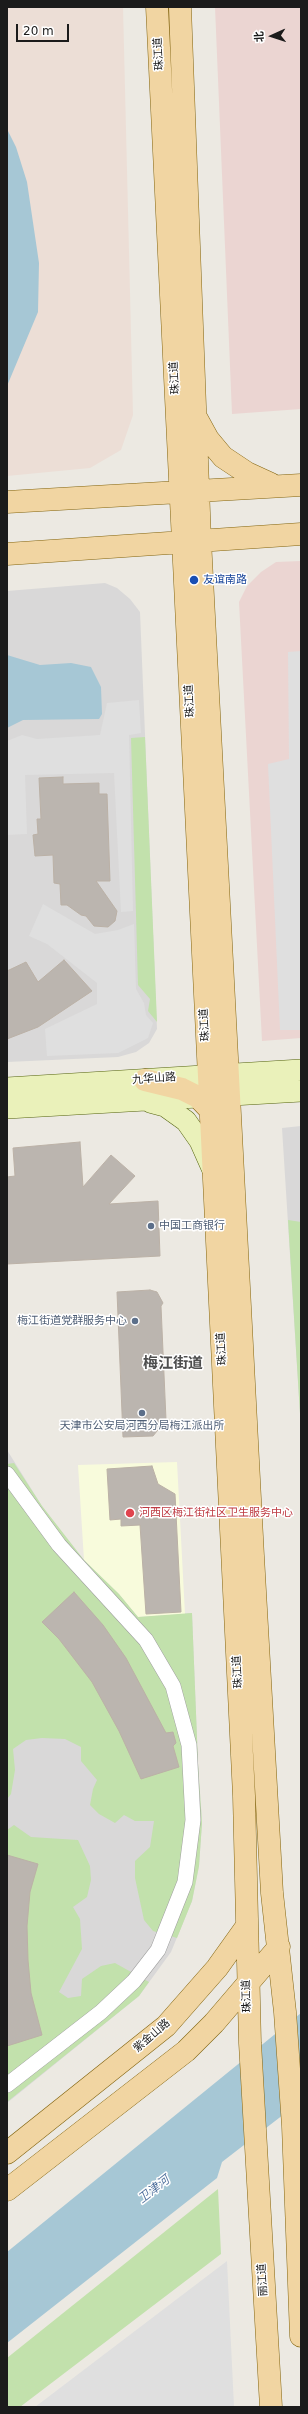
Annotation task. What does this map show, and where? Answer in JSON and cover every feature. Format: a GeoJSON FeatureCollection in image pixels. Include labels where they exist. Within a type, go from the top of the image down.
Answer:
{"type":"FeatureCollection","features":[{"type":"Feature","properties":{"kind":"main road","name":"珠江道"},"geometry":{"type":"LineString","coordinates":[[157,7],[192,540],[214,1091],[213,1173],[244,1796],[247,1984],[256,2153]]}},
{"type":"Feature","properties":{"kind":"main road","name":"珠江道"},"geometry":{"type":"LineString","coordinates":[[180,7],[196,416],[189,490]]}},
{"type":"Feature","properties":{"kind":"main road"},"geometry":{"type":"LineString","coordinates":[[196,416],[208,439],[223,457],[247,473],[276,486]]}},
{"type":"Feature","properties":{"kind":"main road"},"geometry":{"type":"LineString","coordinates":[[7,502],[189,490],[301,485]]}},
{"type":"Feature","properties":{"kind":"main road"},"geometry":{"type":"LineString","coordinates":[[7,554],[192,540],[301,534]]}},
{"type":"Feature","properties":{"kind":"main road"},"geometry":{"type":"LineString","coordinates":[[146,1090],[182,1089],[214,1091]]}},
{"type":"Feature","properties":{"kind":"main road","name":"珠江道"},"geometry":{"type":"LineString","coordinates":[[214,1091],[234,1167],[272,1893],[285,2012],[293,2126],[301,2336]]}},
{"type":"Feature","properties":{"kind":"main road","name":"紫金山路"},"geometry":{"type":"LineString","coordinates":[[7,2153],[166,2026],[217,1968],[272,1893]]}},
{"type":"Feature","properties":{"kind":"main road"},"geometry":{"type":"LineString","coordinates":[[7,2190],[186,2051],[214,2023],[279,1947]]}},
{"type":"Feature","properties":{"kind":"main road","name":"丽江道"},"geometry":{"type":"LineString","coordinates":[[256,2153],[272,2401]]}},
{"type":"Feature","properties":{"kind":"street"},"geometry":{"type":"LineString","coordinates":[[214,1091],[301,1070]]}},
{"type":"Feature","properties":{"kind":"street","name":"九华山路"},"geometry":{"type":"LineString","coordinates":[[7,1088],[146,1090]]}},
{"type":"Feature","properties":{"kind":"street"},"geometry":{"type":"LineString","coordinates":[[146,1090],[186,1121],[200,1141],[213,1173]]}},
{"type":"Feature","properties":{"kind":"street","name":"九华山路"},"geometry":{"type":"LineString","coordinates":[[7,1108],[146,1090]]}},
{"type":"Feature","properties":{"kind":"street"},"geometry":{"type":"LineString","coordinates":[[214,1091],[301,1091]]}},
{"type":"Feature","properties":{"kind":"street"},"geometry":{"type":"LineString","coordinates":[[8,2082],[101,2012],[134,1981],[158,1950],[185,1882],[193,1820],[189,1745],[173,1686],[146,1640],[59,1545],[9,1482]]}},
{"type":"Feature","properties":{"kind":"shaded area"},"geometry":{"type":"Polygon","coordinates":[[[7,7],[123,7],[133,415],[121,450],[90,468],[7,476],[7,7]]]}},
{"type":"Feature","properties":{"kind":"shaded area"},"geometry":{"type":"Polygon","coordinates":[[[215,7],[301,7],[301,409],[232,414],[215,7]]]}},
{"type":"Feature","properties":{"kind":"shaded area"},"geometry":{"type":"Polygon","coordinates":[[[301,561],[301,1038],[262,1041],[239,602],[247,586],[261,572],[276,562],[301,561]]]}},
{"type":"Feature","properties":{"kind":"shaded area"},"geometry":{"type":"Polygon","coordinates":[[[105,583],[117,588],[130,599],[140,612],[157,1029],[149,1043],[136,1052],[118,1057],[7,1062],[7,591],[105,583]]]}},
{"type":"Feature","properties":{"kind":"shaded area"},"geometry":{"type":"Polygon","coordinates":[[[301,651],[301,1030],[280,1030],[268,764],[289,759],[288,652],[301,651]]]}},
{"type":"Feature","properties":{"kind":"shaded area"},"geometry":{"type":"Polygon","coordinates":[[[139,700],[141,733],[129,735],[133,911],[121,912],[114,773],[25,775],[27,834],[7,835],[7,741],[22,735],[37,739],[100,735],[107,703],[139,700]]]}},
{"type":"Feature","properties":{"kind":"shaded area"},"geometry":{"type":"Polygon","coordinates":[[[43,904],[95,934],[118,930],[134,924],[136,989],[144,1003],[146,1015],[153,1023],[148,1038],[118,1053],[47,1056],[45,1029],[97,1004],[97,983],[47,944],[29,936],[43,904]]]}},
{"type":"Feature","properties":{"kind":"shaded area"},"geometry":{"type":"Polygon","coordinates":[[[301,1126],[301,1430],[282,1128],[301,1126]]]}},
{"type":"Feature","properties":{"kind":"shaded area"},"geometry":{"type":"Polygon","coordinates":[[[7,1450],[42,1506],[84,1560],[119,1594],[138,1617],[192,1613],[202,1823],[199,1866],[192,1901],[171,1952],[139,1996],[7,2103],[7,1450]]]}},
{"type":"Feature","properties":{"kind":"shaded area","name":"河西区梅江街社区卫生服务中心"},"geometry":{"type":"Polygon","coordinates":[[[177,1462],[185,1614],[138,1617],[119,1594],[84,1560],[78,1465],[177,1462]]]}},
{"type":"Feature","properties":{"kind":"shaded area"},"geometry":{"type":"Polygon","coordinates":[[[227,2261],[234,2407],[35,2407],[227,2261]]]}},
{"type":"Feature","properties":{"kind":"green space"},"geometry":{"type":"Polygon","coordinates":[[[145,737],[157,1022],[148,1011],[150,999],[138,985],[131,738],[145,737]]]}},
{"type":"Feature","properties":{"kind":"green space"},"geometry":{"type":"Polygon","coordinates":[[[288,1220],[301,1222],[301,1430],[288,1220]]]}},
{"type":"Feature","properties":{"kind":"green space"},"geometry":{"type":"Polygon","coordinates":[[[14,1463],[42,1506],[84,1560],[119,1594],[138,1617],[192,1613],[202,1823],[199,1866],[192,1901],[177,1938],[153,1931],[144,1920],[135,1878],[135,1861],[150,1847],[154,1821],[135,1821],[124,1815],[115,1823],[99,1814],[90,1805],[93,1789],[97,1780],[81,1761],[81,1747],[65,1739],[42,1738],[26,1740],[13,1749],[15,1770],[11,1794],[7,1799],[7,1464],[14,1463]]]}},
{"type":"Feature","properties":{"kind":"green space"},"geometry":{"type":"Polygon","coordinates":[[[14,1825],[31,1837],[78,1840],[90,1866],[91,1880],[87,1897],[73,1907],[80,1919],[82,1949],[59,1992],[68,1998],[81,1996],[82,1979],[101,1966],[115,1963],[149,1982],[139,1996],[7,2102],[7,1830],[14,1825]]]}},
{"type":"Feature","properties":{"kind":"green space"},"geometry":{"type":"Polygon","coordinates":[[[218,2189],[221,2254],[20,2407],[7,2407],[7,2358],[218,2189]]]}},
{"type":"Feature","properties":{"kind":"water"},"geometry":{"type":"Polygon","coordinates":[[[7,129],[16,147],[27,182],[39,263],[38,312],[7,386],[7,129]]]}},
{"type":"Feature","properties":{"kind":"water"},"geometry":{"type":"Polygon","coordinates":[[[7,655],[40,665],[71,663],[91,667],[101,687],[102,714],[99,719],[23,720],[7,728],[7,655]]]}},
{"type":"Feature","properties":{"kind":"water","name":"卫津河"},"geometry":{"type":"Polygon","coordinates":[[[301,2013],[301,2101],[222,2162],[217,2178],[7,2343],[7,2252],[301,2013]]]}},
{"type":"Feature","properties":{"kind":"building"},"geometry":{"type":"Polygon","coordinates":[[[63,777],[63,784],[99,783],[99,794],[107,794],[110,881],[96,881],[117,911],[115,921],[108,927],[94,926],[86,916],[81,915],[67,905],[61,905],[60,884],[54,883],[53,855],[35,856],[33,835],[38,834],[37,819],[41,819],[39,778],[63,777]]]}},
{"type":"Feature","properties":{"kind":"building"},"geometry":{"type":"Polygon","coordinates":[[[64,960],[92,991],[38,1027],[7,1039],[7,971],[26,962],[38,982],[64,960]]]}},
{"type":"Feature","properties":{"kind":"building"},"geometry":{"type":"Polygon","coordinates":[[[80,1142],[83,1187],[111,1155],[135,1176],[109,1204],[158,1201],[160,1256],[7,1264],[7,1177],[15,1176],[13,1148],[80,1142]]]}},
{"type":"Feature","properties":{"kind":"building"},"geometry":{"type":"Polygon","coordinates":[[[150,1290],[157,1292],[163,1303],[161,1306],[166,1420],[153,1436],[123,1437],[117,1292],[150,1290]]]}},
{"type":"Feature","properties":{"kind":"building"},"geometry":{"type":"Polygon","coordinates":[[[152,1466],[158,1484],[175,1494],[181,1612],[146,1614],[140,1525],[121,1526],[121,1519],[110,1520],[107,1469],[152,1466]]]}},
{"type":"Feature","properties":{"kind":"building"},"geometry":{"type":"Polygon","coordinates":[[[74,1592],[103,1625],[126,1658],[166,1733],[173,1732],[176,1743],[173,1746],[179,1767],[141,1779],[119,1731],[92,1682],[59,1639],[42,1622],[74,1592]]]}},
{"type":"Feature","properties":{"kind":"building"},"geometry":{"type":"Polygon","coordinates":[[[7,1855],[38,1864],[30,1892],[27,1926],[31,1993],[42,2035],[7,2046],[7,1855]]]}},
{"type":"Feature","properties":{"kind":"place","name":"友谊南路"},"geometry":{"type":"Point","coordinates":[194,580]}},
{"type":"Feature","properties":{"kind":"place","name":"中国工商银行"},"geometry":{"type":"Point","coordinates":[151,1226]}},
{"type":"Feature","properties":{"kind":"place","name":"梅江街道党群服务中心"},"geometry":{"type":"Point","coordinates":[135,1321]}},
{"type":"Feature","properties":{"kind":"place","name":"天津市公安局河西分局梅江派出所"},"geometry":{"type":"Point","coordinates":[142,1413]}},
{"type":"Feature","properties":{"kind":"place","name":"河西区梅江街社区卫生服务中心"},"geometry":{"type":"Point","coordinates":[130,1513]}},
{"type":"Feature","properties":{"kind":"district","name":"梅江街道"},"geometry":{"type":"Point","coordinates":[173,1364]}}]}
